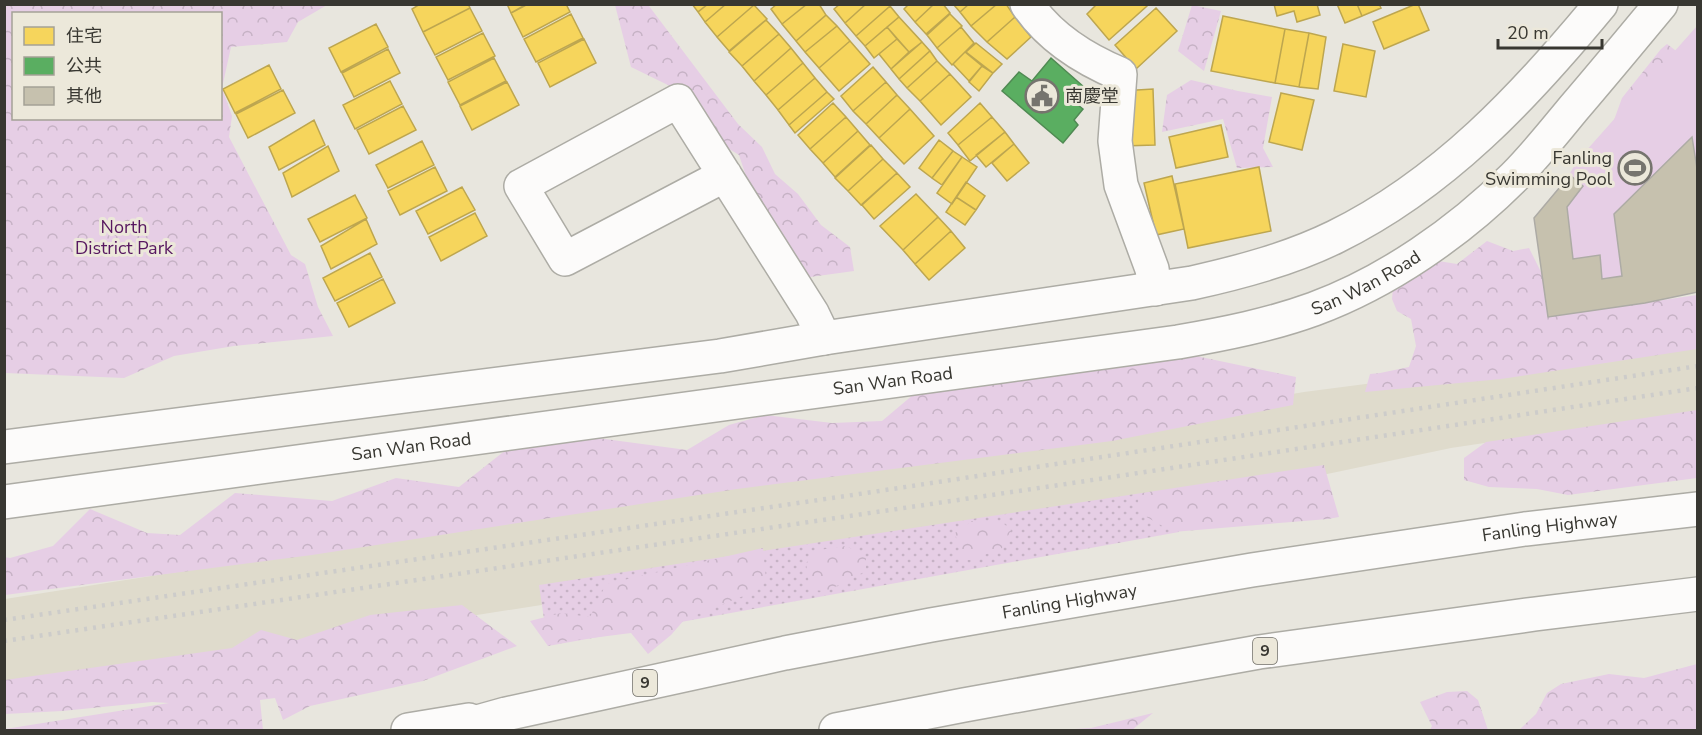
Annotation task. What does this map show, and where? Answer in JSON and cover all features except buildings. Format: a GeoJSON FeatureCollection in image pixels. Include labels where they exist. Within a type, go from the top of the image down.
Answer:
{"type":"FeatureCollection","features":[{"type":"Feature","properties":{"kind":"main road"},"geometry":{"type":"LineString","coordinates":[[1027,4],[1033,15],[1069,47],[1101,66],[1120,74],[1115,141],[1121,185],[1152,269],[1155,289]]}},
{"type":"Feature","properties":{"kind":"main road"},"geometry":{"type":"LineString","coordinates":[[4,447],[698,359],[1192,283],[1267,264],[1334,238],[1370,219],[1422,183],[1479,137],[1538,78],[1601,4]]}},
{"type":"Feature","properties":{"kind":"main road","name":"San Wan Road"},"geometry":{"type":"LineString","coordinates":[[4,502],[1178,342],[1272,322],[1315,309],[1369,283],[1410,260],[1460,225],[1508,183],[1533,157],[1661,4]]}},
{"type":"Feature","properties":{"kind":"main road"},"geometry":{"type":"LineString","coordinates":[[725,175],[565,259],[521,186],[678,101],[725,175],[812,313],[824,338]]}},
{"type":"Feature","properties":{"kind":"main road","name":"Fanling Highway"},"geometry":{"type":"LineString","coordinates":[[449,730],[506,714],[796,651],[942,623],[1217,575],[1525,529],[1698,509]]}},
{"type":"Feature","properties":{"kind":"main road","name":"9"},"geometry":{"type":"LineString","coordinates":[[836,730],[1259,652],[1698,594]]}},
{"type":"Feature","properties":{"kind":"main road"},"geometry":{"type":"LineString","coordinates":[[408,730],[506,714]]}},
{"type":"Feature","properties":{"kind":"shaded area"},"geometry":{"type":"Polygon","coordinates":[[[1697,333],[1697,411],[1451,448],[1084,525],[789,566],[458,618],[5,683],[5,599],[1005,442],[1304,392],[1427,376],[1697,333]]]}},
{"type":"Feature","properties":{"kind":"green space","name":"North District Park"},"geometry":{"type":"Polygon","coordinates":[[[4,5],[327,5],[298,22],[287,42],[231,47],[222,88],[232,116],[229,137],[291,255],[305,264],[318,307],[333,336],[234,346],[174,356],[124,378],[5,373],[4,5]]]}},
{"type":"Feature","properties":{"kind":"green space"},"geometry":{"type":"Polygon","coordinates":[[[615,5],[649,6],[738,124],[762,147],[775,174],[798,194],[821,225],[850,247],[854,271],[803,278],[752,194],[739,155],[712,138],[672,87],[631,67],[615,5]]]}},
{"type":"Feature","properties":{"kind":"green space"},"geometry":{"type":"Polygon","coordinates":[[[1192,5],[1221,11],[1204,71],[1178,51],[1192,5]]]}},
{"type":"Feature","properties":{"kind":"green space","name":"Fanling Swimming Pool"},"geometry":{"type":"Polygon","coordinates":[[[1697,26],[1697,292],[1645,303],[1548,317],[1534,218],[1569,175],[1577,161],[1697,26]]]}},
{"type":"Feature","properties":{"kind":"green space"},"geometry":{"type":"Polygon","coordinates":[[[1667,44],[1683,56],[1614,120],[1622,98],[1667,44]]]}},
{"type":"Feature","properties":{"kind":"green space"},"geometry":{"type":"Polygon","coordinates":[[[1191,80],[1272,97],[1263,148],[1273,167],[1237,168],[1223,119],[1162,132],[1167,95],[1191,80]]]}},
{"type":"Feature","properties":{"kind":"green space"},"geometry":{"type":"Polygon","coordinates":[[[1487,241],[1513,251],[1529,248],[1542,274],[1548,317],[1697,295],[1697,349],[1501,379],[1365,392],[1370,374],[1409,367],[1416,346],[1411,319],[1397,311],[1392,299],[1393,287],[1432,260],[1457,264],[1487,241]]]}},
{"type":"Feature","properties":{"kind":"green space"},"geometry":{"type":"Polygon","coordinates":[[[1158,348],[1296,377],[1293,405],[1112,441],[737,489],[312,555],[5,595],[4,557],[10,558],[53,546],[90,509],[147,533],[180,535],[235,493],[332,501],[396,478],[459,487],[502,453],[535,435],[590,437],[687,450],[729,425],[765,415],[832,423],[882,421],[920,389],[1158,348]]]}},
{"type":"Feature","properties":{"kind":"green space"},"geometry":{"type":"Polygon","coordinates":[[[1697,410],[1697,478],[1568,495],[1537,489],[1489,487],[1464,480],[1464,458],[1486,442],[1697,410]]]}},
{"type":"Feature","properties":{"kind":"green space"},"geometry":{"type":"Polygon","coordinates":[[[1324,465],[1339,517],[1173,532],[1143,515],[1138,501],[1142,493],[1324,465]]]}},
{"type":"Feature","properties":{"kind":"green space"},"geometry":{"type":"Polygon","coordinates":[[[1142,493],[1179,532],[548,646],[539,585],[1142,493]]]}},
{"type":"Feature","properties":{"kind":"green space"},"geometry":{"type":"Polygon","coordinates":[[[972,521],[1003,523],[1011,530],[1002,548],[971,560],[962,560],[955,533],[972,521]]]}},
{"type":"Feature","properties":{"kind":"green space"},"geometry":{"type":"Polygon","coordinates":[[[846,546],[866,557],[866,571],[827,591],[810,590],[806,563],[819,550],[846,546]]]}},
{"type":"Feature","properties":{"kind":"green space"},"geometry":{"type":"Polygon","coordinates":[[[763,548],[766,580],[746,595],[685,619],[671,635],[648,654],[631,633],[553,643],[548,646],[530,621],[561,613],[590,617],[606,584],[763,548]]]}},
{"type":"Feature","properties":{"kind":"green space"},"geometry":{"type":"Polygon","coordinates":[[[462,605],[517,646],[423,681],[310,706],[283,720],[275,698],[260,700],[263,730],[5,730],[169,703],[152,702],[5,714],[5,680],[232,648],[261,630],[297,640],[370,615],[462,605]]]}},
{"type":"Feature","properties":{"kind":"green space"},"geometry":{"type":"Polygon","coordinates":[[[1697,664],[1697,730],[1519,730],[1536,714],[1547,693],[1561,684],[1609,674],[1644,678],[1697,664]]]}},
{"type":"Feature","properties":{"kind":"green space"},"geometry":{"type":"Polygon","coordinates":[[[1467,691],[1478,700],[1488,730],[1430,730],[1432,726],[1420,702],[1447,692],[1467,691]]]}},
{"type":"Feature","properties":{"kind":"green space"},"geometry":{"type":"Polygon","coordinates":[[[1153,713],[1132,730],[1058,730],[1091,728],[1153,713]]]}},
{"type":"Feature","properties":{"kind":"railway"},"geometry":{"type":"LineString","coordinates":[[4,620],[866,493],[1698,366]]}},
{"type":"Feature","properties":{"kind":"railway"},"geometry":{"type":"LineString","coordinates":[[4,641],[1698,388]]}},
{"type":"Feature","properties":{"kind":"place","name":"南慶堂"},"geometry":{"type":"Point","coordinates":[1042,96]}},
{"type":"Feature","properties":{"kind":"place","name":"Fanling Swimming Pool"},"geometry":{"type":"Point","coordinates":[1635,168]}}]}
